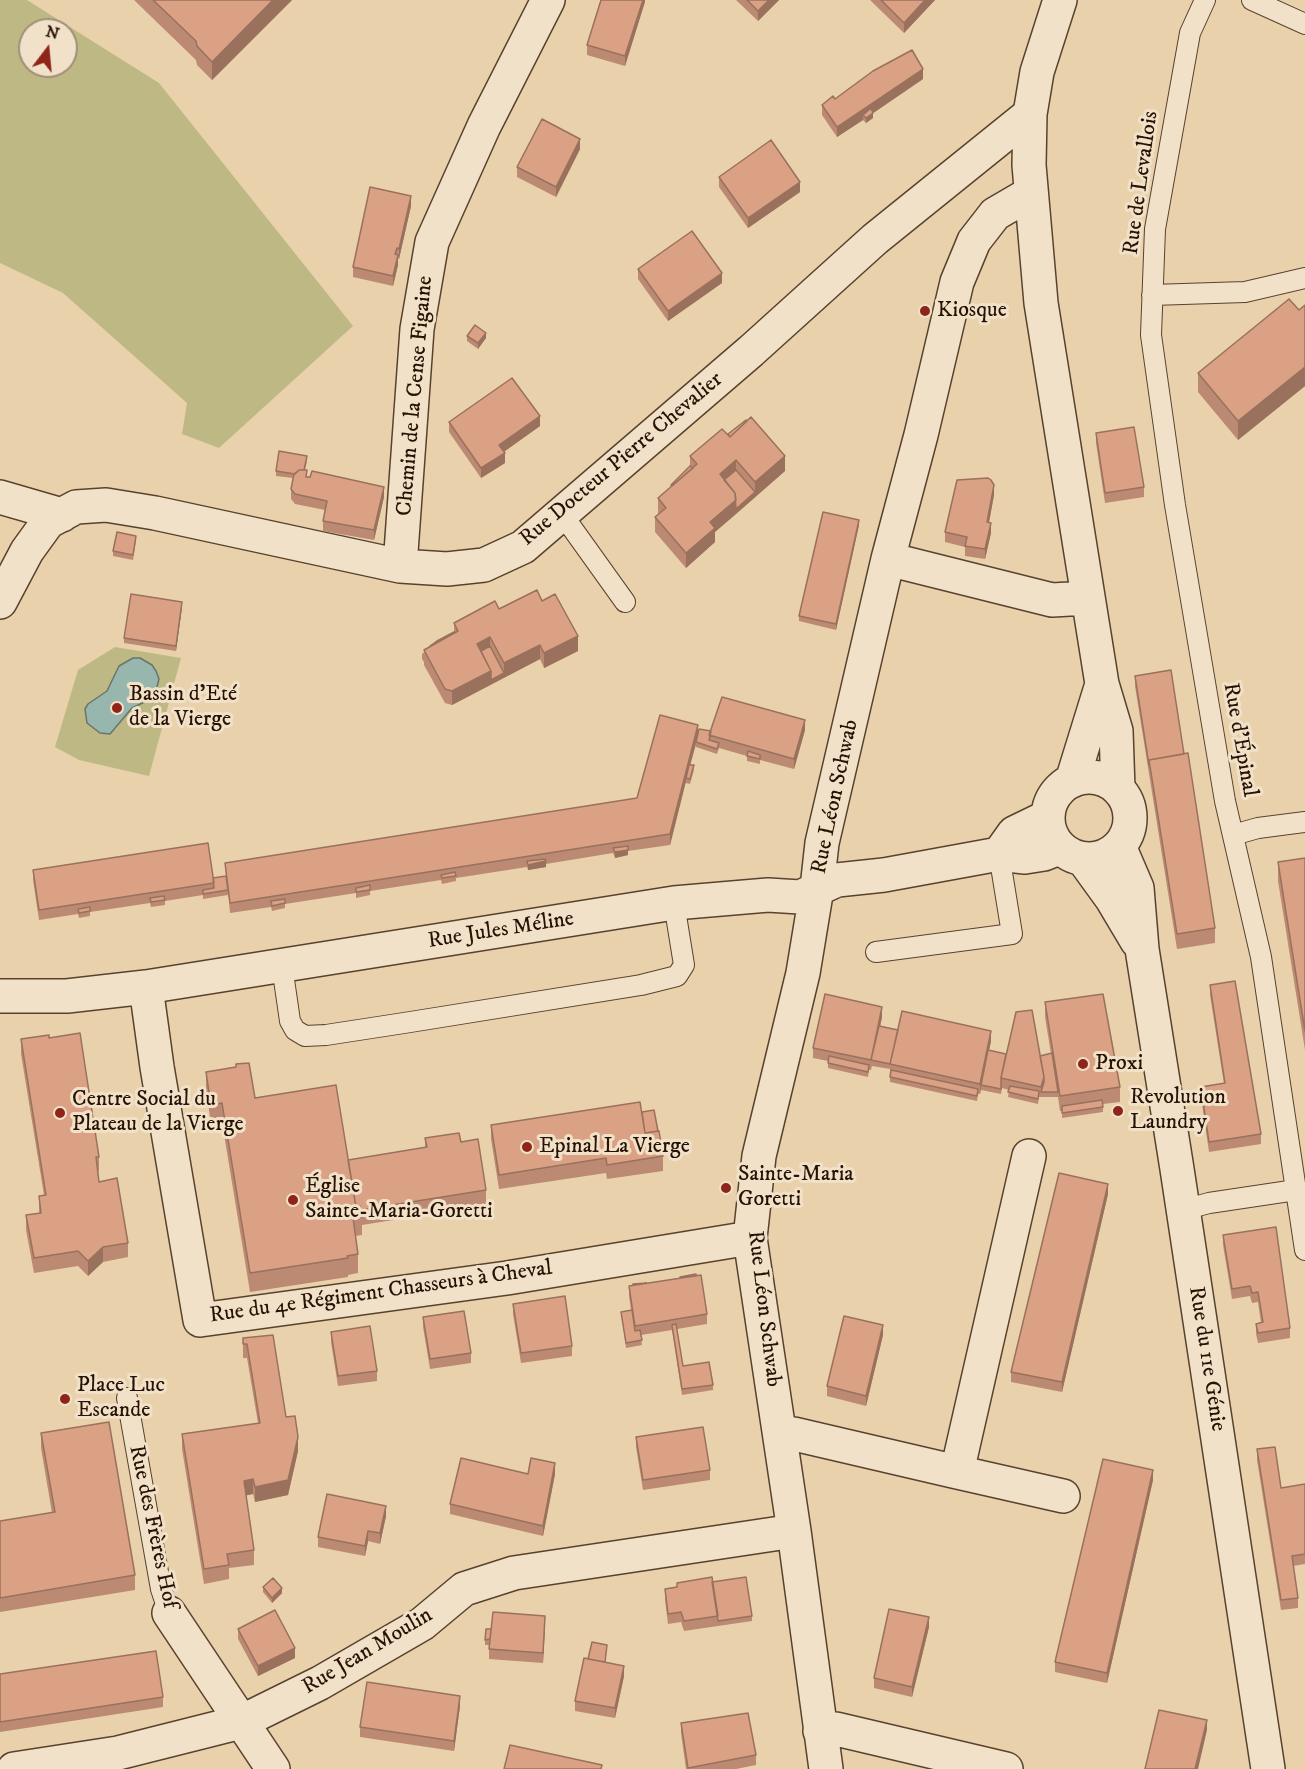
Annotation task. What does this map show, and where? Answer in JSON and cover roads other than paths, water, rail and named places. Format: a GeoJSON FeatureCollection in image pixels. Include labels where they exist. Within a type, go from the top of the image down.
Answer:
{"type":"FeatureCollection","features":[{"type":"Feature","properties":{"kind":"street","name":"Chemin de la Cense Figaine"},"geometry":{"type":"LineString","coordinates":[[400,566],[417,329],[432,242],[484,126],[548,0]]}},
{"type":"Feature","properties":{"kind":"street"},"geometry":{"type":"LineString","coordinates":[[1060,0],[1037,72],[1030,114],[1031,193],[1041,303],[1102,684],[1116,731],[1118,789]]}},
{"type":"Feature","properties":{"kind":"street","name":"Rue Docteur Pierre Chevalier"},"geometry":{"type":"LineString","coordinates":[[0,602],[27,551],[48,522],[76,507],[106,505],[155,513],[400,566],[447,569],[484,566],[523,547],[751,351],[874,239],[1030,114]]}},
{"type":"Feature","properties":{"kind":"street","name":"Rue Léon Schwab"},"geometry":{"type":"LineString","coordinates":[[826,1769],[794,1531],[750,1238],[759,1156],[803,973],[822,843],[888,559],[921,435],[957,282],[974,241],[995,214],[1031,193]]}},
{"type":"Feature","properties":{"kind":"street"},"geometry":{"type":"LineString","coordinates":[[0,497],[62,515]]}},
{"type":"Feature","properties":{"kind":"street"},"geometry":{"type":"LineString","coordinates":[[888,559],[1052,600],[1088,598]]}},
{"type":"Feature","properties":{"kind":"street"},"geometry":{"type":"LineString","coordinates":[[1072,781],[1102,684]]}},
{"type":"Feature","properties":{"kind":"street"},"geometry":{"type":"LineString","coordinates":[[1088,777],[1104,780],[1118,789],[1126,802],[1130,817],[1127,833],[1119,846],[1109,854],[1096,859],[1071,854],[1050,833],[1047,817],[1051,802],[1060,789],[1072,781],[1088,777]]}},
{"type":"Feature","properties":{"kind":"street"},"geometry":{"type":"LineString","coordinates":[[999,854],[1014,833],[1047,817]]}},
{"type":"Feature","properties":{"kind":"street","name":"Rue du 11e Génie"},"geometry":{"type":"LineString","coordinates":[[1119,846],[1137,888],[1142,949],[1268,1769]]}},
{"type":"Feature","properties":{"kind":"street","name":"Rue Jules Méline"},"geometry":{"type":"LineString","coordinates":[[0,996],[67,996],[146,987],[674,903],[768,895],[800,897],[837,880],[884,875],[999,854],[1025,857],[1071,854]]}},
{"type":"Feature","properties":{"kind":"street","name":"Rue du 11e Génie"},"geometry":{"type":"LineString","coordinates":[[1071,854],[1112,899],[1142,949]]}},
{"type":"Feature","properties":{"kind":"street","name":"Rue du 4e Régiment Chasseurs à Cheval"},"geometry":{"type":"LineString","coordinates":[[146,987],[158,1078],[200,1320],[507,1278],[750,1238]]}},
{"type":"Feature","properties":{"kind":"street"},"geometry":{"type":"LineString","coordinates":[[957,1472],[1029,1156]]}},
{"type":"Feature","properties":{"kind":"street"},"geometry":{"type":"LineString","coordinates":[[780,1436],[794,1434],[1063,1496]]}},
{"type":"Feature","properties":{"kind":"street","name":"Rue Jean Moulin"},"geometry":{"type":"LineString","coordinates":[[14,1769],[119,1761],[241,1722],[320,1683],[422,1624],[464,1589],[514,1573],[794,1531]]}},
{"type":"Feature","properties":{"kind":"street","name":"Rue des Frères Hof"},"geometry":{"type":"LineString","coordinates":[[169,1613],[273,1769]]}},
{"type":"Feature","properties":{"kind":"street"},"geometry":{"type":"LineString","coordinates":[[820,1731],[836,1729],[1006,1769]]}},
{"type":"Feature","properties":{"kind":"lane","name":"Rue de Levallois"},"geometry":{"type":"LineString","coordinates":[[1152,295],[1157,218],[1190,33],[1205,0]]}},
{"type":"Feature","properties":{"kind":"lane"},"geometry":{"type":"LineString","coordinates":[[1252,0],[1305,24]]}},
{"type":"Feature","properties":{"kind":"lane"},"geometry":{"type":"LineString","coordinates":[[1152,295],[1245,292],[1305,278]]}},
{"type":"Feature","properties":{"kind":"lane","name":"Rue d'Épinal"},"geometry":{"type":"LineString","coordinates":[[1152,295],[1151,335],[1175,505],[1225,801],[1261,957],[1305,1250]]}},
{"type":"Feature","properties":{"kind":"lane"},"geometry":{"type":"LineString","coordinates":[[562,514],[625,602]]}},
{"type":"Feature","properties":{"kind":"lane"},"geometry":{"type":"LineString","coordinates":[[1233,835],[1258,828],[1305,822]]}},
{"type":"Feature","properties":{"kind":"lane"},"geometry":{"type":"LineString","coordinates":[[876,952],[1012,934],[999,854]]}},
{"type":"Feature","properties":{"kind":"lane"},"geometry":{"type":"LineString","coordinates":[[282,966],[290,1021],[295,1030],[305,1036],[425,1020],[641,985],[677,976],[684,965],[674,903]]}},
{"type":"Feature","properties":{"kind":"lane"},"geometry":{"type":"LineString","coordinates":[[1183,1210],[1209,1203],[1296,1190]]}},
{"type":"Feature","properties":{"kind":"lane","name":"Rue des Frères Hof"},"geometry":{"type":"LineString","coordinates":[[127,1398],[161,1589],[169,1613]]}},
{"type":"Feature","properties":{"kind":"water"},"geometry":{"type":"Polygon","coordinates":[[[133,658],[140,658],[152,665],[156,671],[159,679],[155,695],[132,708],[110,734],[100,733],[87,723],[85,709],[88,704],[107,691],[119,666],[133,658]]]}},
{"type":"Feature","properties":{"kind":"place","name":"Kiosque"},"geometry":{"type":"Point","coordinates":[925,311]}},
{"type":"Feature","properties":{"kind":"place","name":"Bassin d'Eté de la Vierge"},"geometry":{"type":"Point","coordinates":[117,708]}},
{"type":"Feature","properties":{"kind":"place","name":"Proxi"},"geometry":{"type":"Point","coordinates":[1083,1064]}},
{"type":"Feature","properties":{"kind":"place","name":"Revolution Laundry"},"geometry":{"type":"Point","coordinates":[1118,1111]}},
{"type":"Feature","properties":{"kind":"place","name":"Centre Social du Plateau de la Vierge"},"geometry":{"type":"Point","coordinates":[60,1113]}},
{"type":"Feature","properties":{"kind":"place","name":"Epinal La Vierge"},"geometry":{"type":"Point","coordinates":[527,1147]}},
{"type":"Feature","properties":{"kind":"place","name":"Sainte-Maria Goretti"},"geometry":{"type":"Point","coordinates":[726,1188]}},
{"type":"Feature","properties":{"kind":"place","name":"Église Sainte-Maria-Goretti"},"geometry":{"type":"Point","coordinates":[293,1200]}},
{"type":"Feature","properties":{"kind":"place","name":"Place Luc Escande"},"geometry":{"type":"Point","coordinates":[65,1399]}}]}
